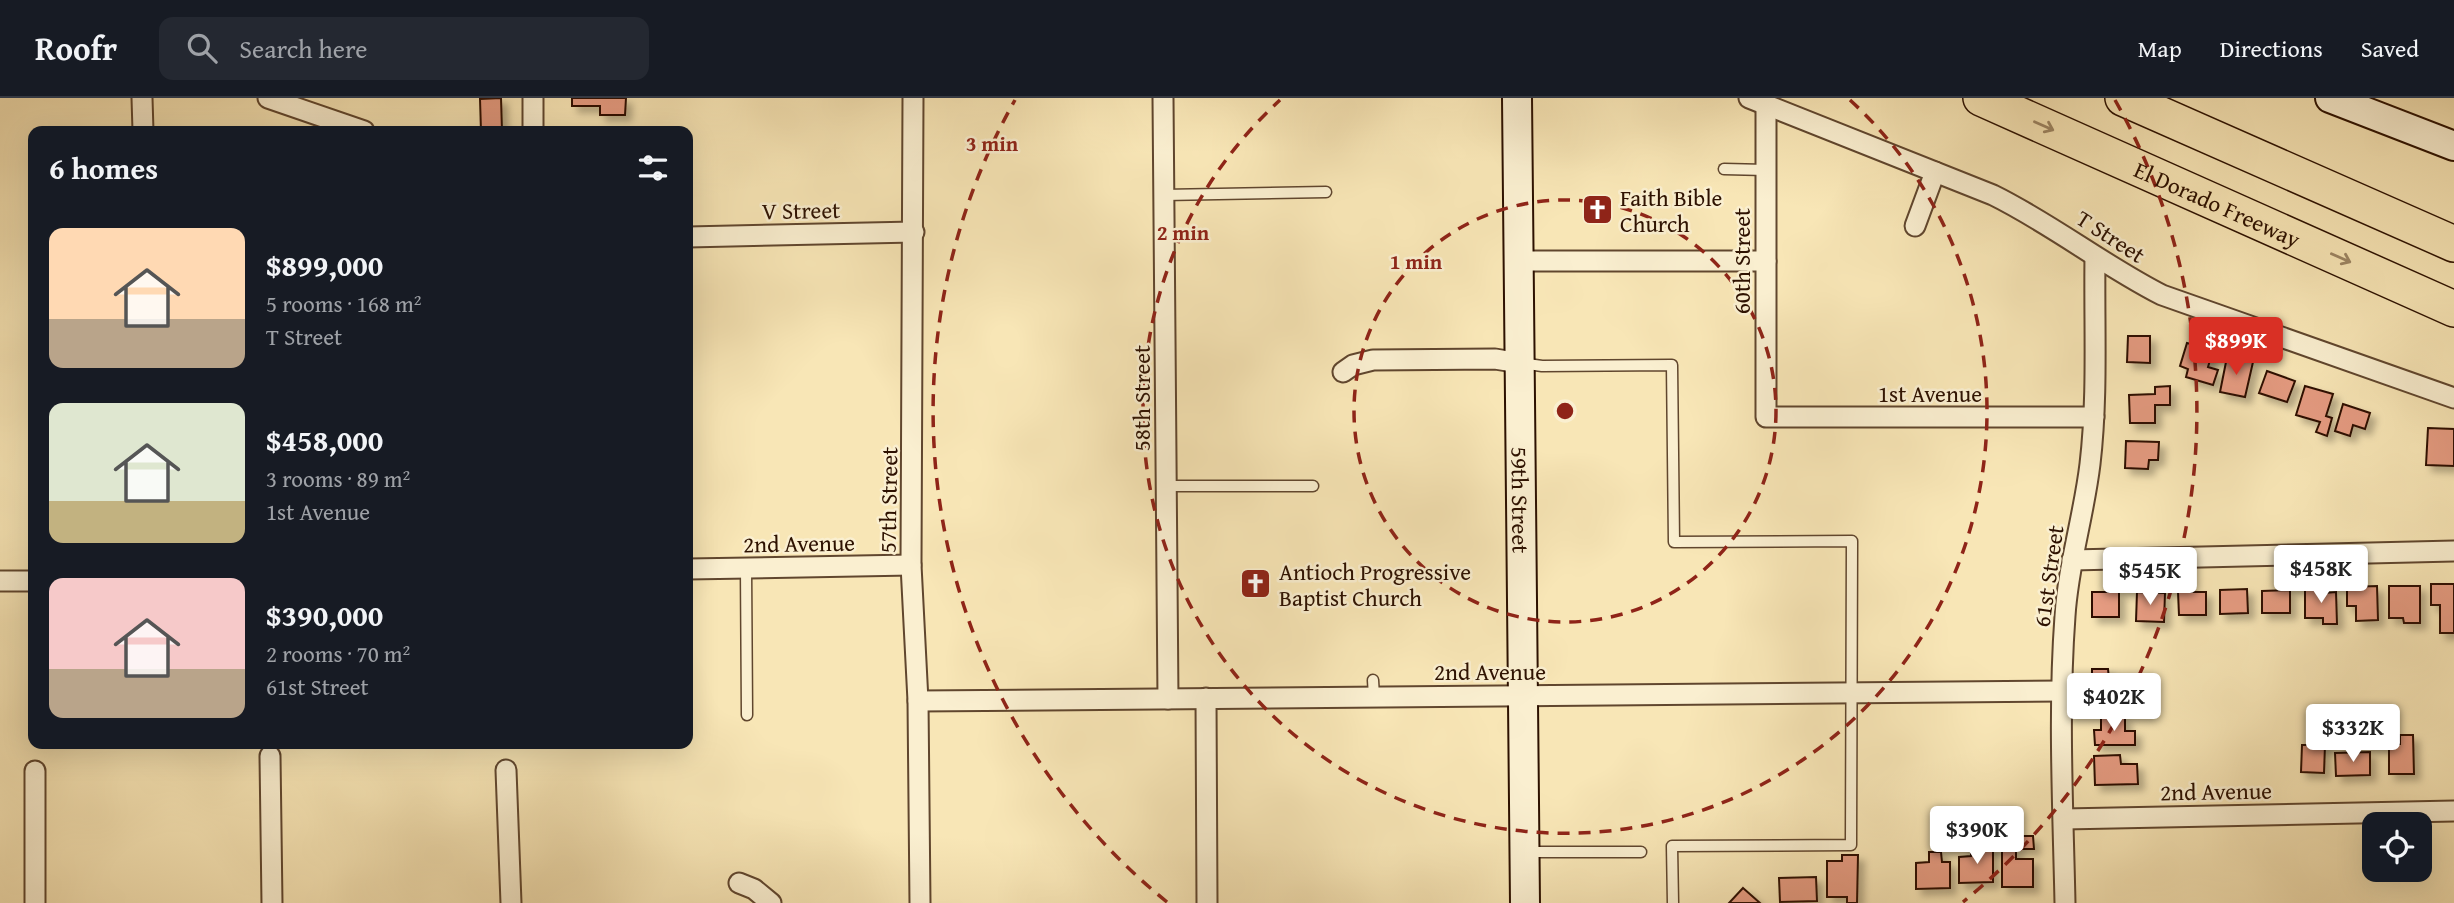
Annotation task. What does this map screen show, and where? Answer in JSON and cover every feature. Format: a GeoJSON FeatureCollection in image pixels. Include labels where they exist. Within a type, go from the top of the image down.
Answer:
{"type":"FeatureCollection","features":[{"type":"Feature","properties":{"kind":"highway","name":"El Dorado Freeway"},"geometry":{"type":"LineString","coordinates":[[1981,98],[2448,308]]}},
{"type":"Feature","properties":{"kind":"highway"},"geometry":{"type":"LineString","coordinates":[[2123,98],[2454,244]]}},
{"type":"Feature","properties":{"kind":"highway"},"geometry":{"type":"LineString","coordinates":[[2154,112],[2454,218]]}},
{"type":"Feature","properties":{"kind":"street"},"geometry":{"type":"LineString","coordinates":[[142,98],[143,126]]}},
{"type":"Feature","properties":{"kind":"street"},"geometry":{"type":"LineString","coordinates":[[268,98],[349,126]]}},
{"type":"Feature","properties":{"kind":"street"},"geometry":{"type":"LineString","coordinates":[[533,98],[533,126]]}},
{"type":"Feature","properties":{"kind":"street","name":"57th Street"},"geometry":{"type":"LineString","coordinates":[[913,98],[911,565],[918,701],[920,903]]}},
{"type":"Feature","properties":{"kind":"street","name":"58th Street"},"geometry":{"type":"LineString","coordinates":[[1163,98],[1166,486],[1173,555],[1168,699]]}},
{"type":"Feature","properties":{"kind":"street","name":"59th Street"},"geometry":{"type":"LineString","coordinates":[[1517,98],[1525,903]]}},
{"type":"Feature","properties":{"kind":"street"},"geometry":{"type":"LineString","coordinates":[[2329,98],[2454,146]]}},
{"type":"Feature","properties":{"kind":"street","name":"60th Street"},"geometry":{"type":"LineString","coordinates":[[1757,101],[1766,170],[1766,417]]}},
{"type":"Feature","properties":{"kind":"street","name":"T Street"},"geometry":{"type":"LineString","coordinates":[[1757,101],[1993,195],[2027,212],[2124,276],[2170,298],[2454,398]]}},
{"type":"Feature","properties":{"kind":"street"},"geometry":{"type":"LineString","coordinates":[[1915,226],[1935,172]]}},
{"type":"Feature","properties":{"kind":"street","name":"V Street"},"geometry":{"type":"LineString","coordinates":[[693,237],[914,232]]}},
{"type":"Feature","properties":{"kind":"street","name":"61st Street"},"geometry":{"type":"LineString","coordinates":[[2065,903],[2062,691],[2065,612],[2090,466],[2094,417],[2095,257]]}},
{"type":"Feature","properties":{"kind":"street"},"geometry":{"type":"LineString","coordinates":[[1518,261],[1766,261]]}},
{"type":"Feature","properties":{"kind":"street"},"geometry":{"type":"LineString","coordinates":[[1343,372],[1353,365],[1373,360],[1494,359],[1520,363]]}},
{"type":"Feature","properties":{"kind":"street","name":"1st Avenue"},"geometry":{"type":"LineString","coordinates":[[1766,417],[2094,417]]}},
{"type":"Feature","properties":{"kind":"street"},"geometry":{"type":"LineString","coordinates":[[2072,560],[2454,551]]}},
{"type":"Feature","properties":{"kind":"street","name":"2nd Avenue"},"geometry":{"type":"LineString","coordinates":[[693,569],[911,565]]}},
{"type":"Feature","properties":{"kind":"street"},"geometry":{"type":"LineString","coordinates":[[0,582],[28,581]]}},
{"type":"Feature","properties":{"kind":"street","name":"2nd Avenue"},"geometry":{"type":"LineString","coordinates":[[918,701],[1206,698],[1374,688],[1523,696],[2062,691]]}},
{"type":"Feature","properties":{"kind":"street"},"geometry":{"type":"LineString","coordinates":[[1206,698],[1207,903]]}},
{"type":"Feature","properties":{"kind":"street"},"geometry":{"type":"LineString","coordinates":[[270,756],[272,903]]}},
{"type":"Feature","properties":{"kind":"street"},"geometry":{"type":"LineString","coordinates":[[506,770],[510,903]]}},
{"type":"Feature","properties":{"kind":"street"},"geometry":{"type":"LineString","coordinates":[[35,771],[35,903]]}},
{"type":"Feature","properties":{"kind":"street","name":"2nd Avenue"},"geometry":{"type":"LineString","coordinates":[[2064,819],[2454,811]]}},
{"type":"Feature","properties":{"kind":"street"},"geometry":{"type":"LineString","coordinates":[[739,883],[754,889],[771,903]]}},
{"type":"Feature","properties":{"kind":"lane"},"geometry":{"type":"LineString","coordinates":[[1724,169],[1766,170]]}},
{"type":"Feature","properties":{"kind":"lane"},"geometry":{"type":"LineString","coordinates":[[1164,195],[1326,192]]}},
{"type":"Feature","properties":{"kind":"lane"},"geometry":{"type":"LineString","coordinates":[[1520,363],[1542,366],[1672,365],[1674,542],[1852,541],[1851,845],[1672,846],[1673,903]]}},
{"type":"Feature","properties":{"kind":"lane"},"geometry":{"type":"LineString","coordinates":[[1166,486],[1312,486]]}},
{"type":"Feature","properties":{"kind":"lane"},"geometry":{"type":"LineString","coordinates":[[746,568],[747,715]]}},
{"type":"Feature","properties":{"kind":"lane"},"geometry":{"type":"LineString","coordinates":[[1525,852],[1641,852]]}},
{"type":"Feature","properties":{"kind":"building"},"geometry":{"type":"Polygon","coordinates":[[[501,98],[502,126],[481,126],[480,99],[501,98]]]}},
{"type":"Feature","properties":{"kind":"building"},"geometry":{"type":"Polygon","coordinates":[[[572,98],[626,98],[625,115],[600,115],[600,106],[572,106],[572,98]]]}},
{"type":"Feature","properties":{"kind":"building"},"geometry":{"type":"Polygon","coordinates":[[[2128,336],[2150,336],[2150,363],[2127,362],[2128,336]]]}},
{"type":"Feature","properties":{"kind":"building"},"geometry":{"type":"Polygon","coordinates":[[[2187,343],[2213,350],[2208,367],[2218,370],[2213,385],[2186,377],[2188,369],[2180,366],[2187,343]]]}},
{"type":"Feature","properties":{"kind":"building"},"geometry":{"type":"Polygon","coordinates":[[[2227,357],[2253,362],[2245,397],[2220,392],[2227,357]]]}},
{"type":"Feature","properties":{"kind":"building"},"geometry":{"type":"Polygon","coordinates":[[[2267,371],[2295,381],[2287,402],[2259,393],[2267,371]]]}},
{"type":"Feature","properties":{"kind":"building"},"geometry":{"type":"Polygon","coordinates":[[[2170,386],[2170,405],[2155,405],[2155,423],[2130,423],[2129,395],[2155,394],[2155,387],[2170,386]]]}},
{"type":"Feature","properties":{"kind":"building"},"geometry":{"type":"Polygon","coordinates":[[[2305,386],[2333,394],[2326,416],[2332,418],[2327,436],[2316,432],[2320,422],[2296,415],[2305,386]]]}},
{"type":"Feature","properties":{"kind":"building"},"geometry":{"type":"Polygon","coordinates":[[[2343,404],[2370,413],[2365,429],[2353,425],[2350,436],[2335,431],[2343,404]]]}},
{"type":"Feature","properties":{"kind":"building"},"geometry":{"type":"Polygon","coordinates":[[[2428,428],[2454,429],[2454,466],[2426,465],[2428,428]]]}},
{"type":"Feature","properties":{"kind":"building"},"geometry":{"type":"Polygon","coordinates":[[[2126,441],[2159,442],[2158,460],[2149,460],[2148,469],[2125,468],[2126,441]]]}},
{"type":"Feature","properties":{"kind":"building"},"geometry":{"type":"Polygon","coordinates":[[[2431,584],[2454,584],[2454,633],[2440,633],[2440,605],[2431,605],[2431,584]]]}},
{"type":"Feature","properties":{"kind":"building"},"geometry":{"type":"Polygon","coordinates":[[[2377,586],[2378,620],[2356,621],[2356,606],[2347,606],[2347,587],[2377,586]]]}},
{"type":"Feature","properties":{"kind":"building"},"geometry":{"type":"Polygon","coordinates":[[[2389,586],[2420,586],[2420,623],[2404,623],[2403,618],[2389,618],[2389,586]]]}},
{"type":"Feature","properties":{"kind":"building"},"geometry":{"type":"Polygon","coordinates":[[[2305,588],[2325,588],[2325,593],[2336,592],[2337,624],[2323,624],[2323,618],[2305,618],[2305,588]]]}},
{"type":"Feature","properties":{"kind":"building"},"geometry":{"type":"Polygon","coordinates":[[[2247,589],[2248,613],[2220,614],[2220,590],[2247,589]]]}},
{"type":"Feature","properties":{"kind":"building"},"geometry":{"type":"Polygon","coordinates":[[[2290,590],[2290,613],[2262,613],[2262,591],[2290,590]]]}},
{"type":"Feature","properties":{"kind":"building"},"geometry":{"type":"Polygon","coordinates":[[[2092,592],[2119,592],[2119,617],[2092,617],[2092,592]]]}},
{"type":"Feature","properties":{"kind":"building"},"geometry":{"type":"Polygon","coordinates":[[[2137,592],[2165,593],[2164,622],[2136,621],[2137,592]]]}},
{"type":"Feature","properties":{"kind":"building"},"geometry":{"type":"Polygon","coordinates":[[[2178,592],[2206,592],[2206,615],[2179,615],[2178,592]]]}},
{"type":"Feature","properties":{"kind":"building"},"geometry":{"type":"Polygon","coordinates":[[[2092,669],[2108,669],[2109,679],[2134,678],[2135,701],[2092,702],[2092,669]]]}},
{"type":"Feature","properties":{"kind":"building"},"geometry":{"type":"Polygon","coordinates":[[[2101,717],[2125,717],[2125,731],[2135,731],[2135,745],[2095,745],[2094,730],[2101,730],[2101,717]]]}},
{"type":"Feature","properties":{"kind":"building"},"geometry":{"type":"Polygon","coordinates":[[[2400,735],[2413,735],[2414,774],[2389,774],[2389,744],[2400,744],[2400,735]]]}},
{"type":"Feature","properties":{"kind":"building"},"geometry":{"type":"Polygon","coordinates":[[[2302,745],[2325,745],[2324,773],[2301,772],[2302,745]]]}},
{"type":"Feature","properties":{"kind":"building"},"geometry":{"type":"Polygon","coordinates":[[[2370,752],[2370,775],[2336,776],[2335,753],[2370,752]]]}},
{"type":"Feature","properties":{"kind":"building"},"geometry":{"type":"Polygon","coordinates":[[[2120,755],[2121,764],[2137,764],[2138,784],[2095,785],[2094,756],[2120,755]]]}},
{"type":"Feature","properties":{"kind":"building"},"geometry":{"type":"Polygon","coordinates":[[[2016,836],[2033,836],[2034,849],[2016,849],[2016,836]]]}},
{"type":"Feature","properties":{"kind":"building"},"geometry":{"type":"Polygon","coordinates":[[[1993,846],[1993,882],[1959,883],[1959,857],[1971,856],[1971,847],[1993,846]]]}},
{"type":"Feature","properties":{"kind":"building"},"geometry":{"type":"Polygon","coordinates":[[[2002,849],[2016,849],[2016,859],[2033,859],[2033,887],[2002,887],[2002,849]]]}},
{"type":"Feature","properties":{"kind":"building"},"geometry":{"type":"Polygon","coordinates":[[[1929,852],[1941,852],[1942,862],[1950,862],[1950,888],[1916,889],[1916,863],[1929,862],[1929,852]]]}},
{"type":"Feature","properties":{"kind":"building"},"geometry":{"type":"Polygon","coordinates":[[[1842,855],[1858,855],[1857,903],[1847,903],[1847,897],[1827,897],[1827,861],[1842,861],[1842,855]]]}},
{"type":"Feature","properties":{"kind":"building"},"geometry":{"type":"Polygon","coordinates":[[[1816,877],[1817,901],[1780,902],[1779,878],[1816,877]]]}},
{"type":"Feature","properties":{"kind":"building"},"geometry":{"type":"Polygon","coordinates":[[[1743,888],[1760,903],[1729,903],[1743,888]]]}},
{"type":"Feature","properties":{"kind":"place","name":"Faith Bible Church"},"geometry":{"type":"Point","coordinates":[1597,210]}},
{"type":"Feature","properties":{"kind":"place","name":"Antioch Progressive Baptist Church"},"geometry":{"type":"Point","coordinates":[1256,584]}}]}
